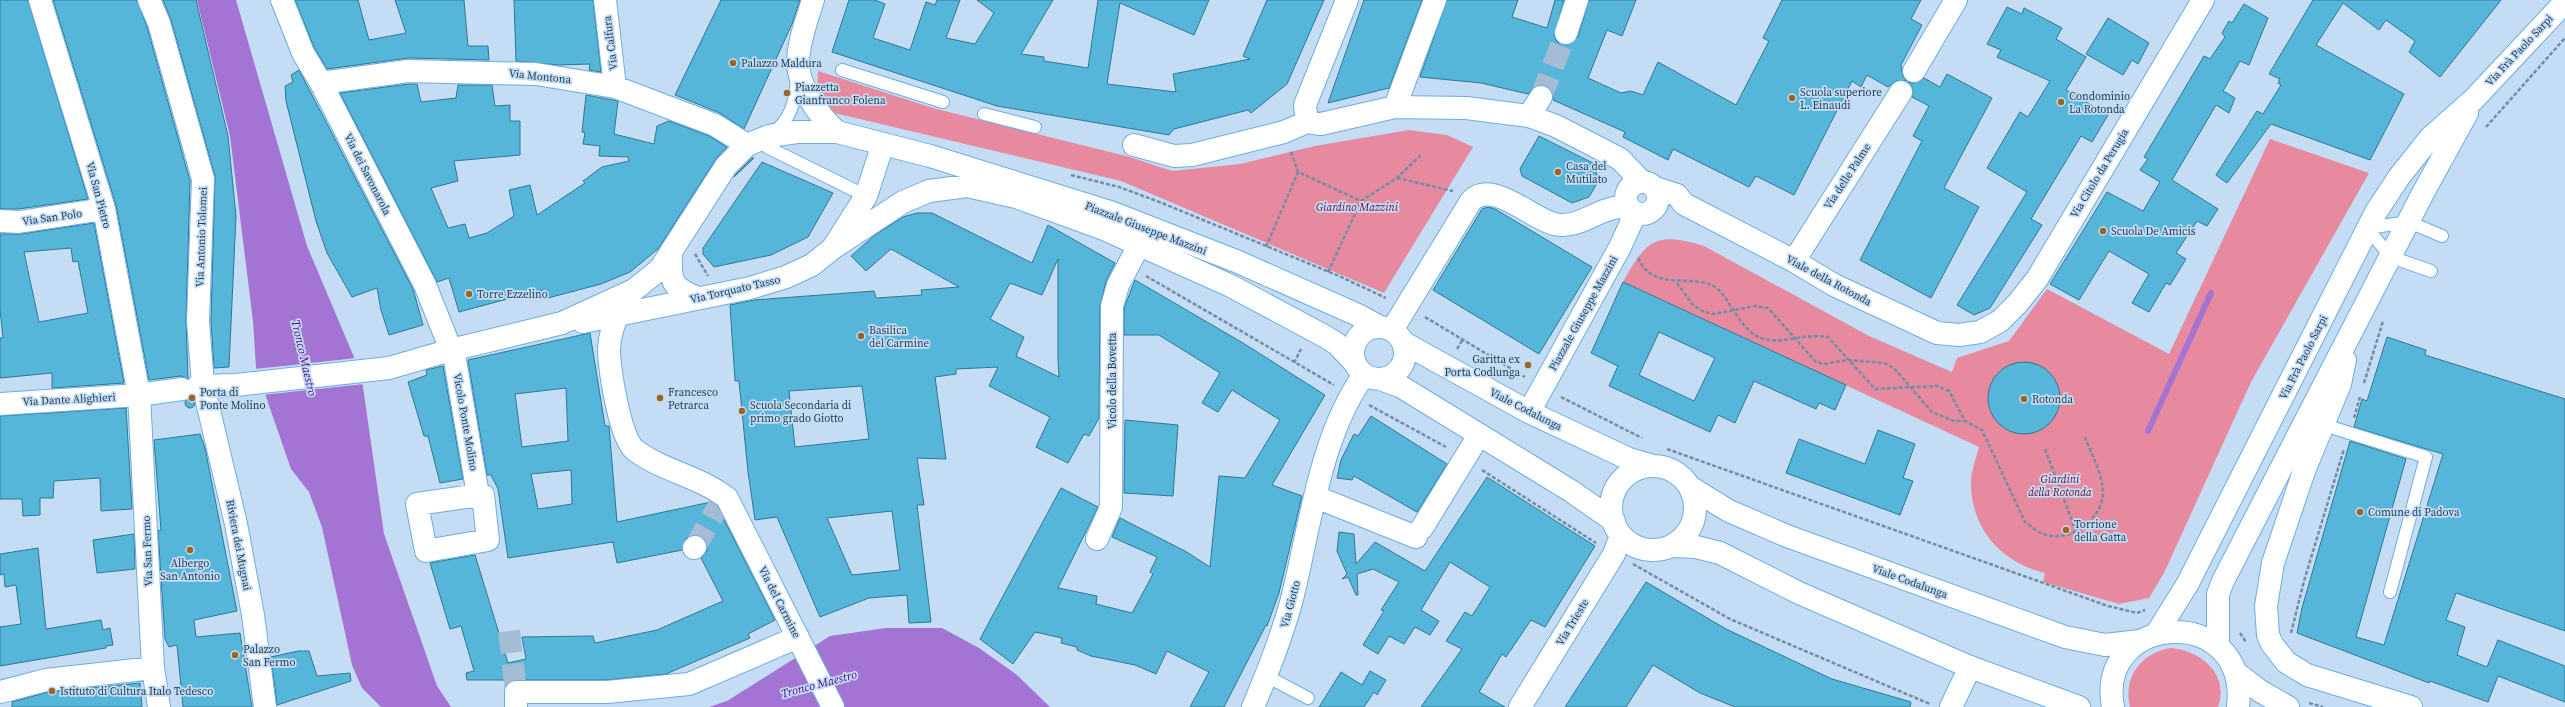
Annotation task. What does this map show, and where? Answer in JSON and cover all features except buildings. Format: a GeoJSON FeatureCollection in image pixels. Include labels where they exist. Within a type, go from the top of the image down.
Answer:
{"type":"FeatureCollection","features":[{"type":"Feature","properties":{"kind":"street","name":"Via San Pietro"},"geometry":{"type":"LineString","coordinates":[[40,0],[104,209],[139,395]]}},
{"type":"Feature","properties":{"kind":"street","name":"Via Antonio Tolomei"},"geometry":{"type":"LineString","coordinates":[[149,0],[159,23],[203,179],[196,382]]}},
{"type":"Feature","properties":{"kind":"street","name":"Via dei Savonarola"},"geometry":{"type":"LineString","coordinates":[[282,0],[303,53],[321,83],[425,285],[451,350]]}},
{"type":"Feature","properties":{"kind":"street","name":"Via Calfura"},"geometry":{"type":"LineString","coordinates":[[605,0],[615,87]]}},
{"type":"Feature","properties":{"kind":"street"},"geometry":{"type":"LineString","coordinates":[[813,0],[801,39],[798,61],[804,85],[811,101],[823,119],[837,132]]}},
{"type":"Feature","properties":{"kind":"street"},"geometry":{"type":"LineString","coordinates":[[1307,122],[1305,105],[1347,0]]}},
{"type":"Feature","properties":{"kind":"street"},"geometry":{"type":"LineString","coordinates":[[1395,107],[1435,0]]}},
{"type":"Feature","properties":{"kind":"street"},"geometry":{"type":"LineString","coordinates":[[1566,33],[1577,0]]}},
{"type":"Feature","properties":{"kind":"street"},"geometry":{"type":"LineString","coordinates":[[1914,70],[1956,0]]}},
{"type":"Feature","properties":{"kind":"street","name":"Via Citolo da Perugia"},"geometry":{"type":"LineString","coordinates":[[1980,332],[2000,321],[2017,304],[2037,279],[2203,0]]}},
{"type":"Feature","properties":{"kind":"street","name":"Via Frà Paolo Sarpi"},"geometry":{"type":"LineString","coordinates":[[2113,707],[2112,691],[2114,676],[2129,651],[2148,637],[2188,583],[2367,228],[2400,177],[2430,138],[2474,99],[2565,2]]}},
{"type":"Feature","properties":{"kind":"street","name":"Via Montona"},"geometry":{"type":"LineString","coordinates":[[321,83],[408,71],[536,74],[615,87],[759,140]]}},
{"type":"Feature","properties":{"kind":"street"},"geometry":{"type":"LineString","coordinates":[[1134,145],[1174,156],[1192,155],[1284,132],[1307,122],[1321,124],[1395,107],[1466,108],[1529,116],[1541,97]]}},
{"type":"Feature","properties":{"kind":"street","name":"Via delle Palme"},"geometry":{"type":"LineString","coordinates":[[1794,261],[1896,99]]}},
{"type":"Feature","properties":{"kind":"street","name":"Via Frà Paolo Sarpi"},"geometry":{"type":"LineString","coordinates":[[2218,647],[2218,594],[2223,581],[2349,335],[2474,99]]}},
{"type":"Feature","properties":{"kind":"street","name":"Viale della Rotonda"},"geometry":{"type":"LineString","coordinates":[[1529,116],[1556,126],[1620,159],[1640,198],[1677,195],[1684,204],[1794,261],[1834,285],[1919,326],[1937,333],[1959,335],[1980,332]]}},
{"type":"Feature","properties":{"kind":"street"},"geometry":{"type":"LineString","coordinates":[[698,298],[684,293],[674,285],[671,271],[726,166],[759,140],[797,132],[837,132]]}},
{"type":"Feature","properties":{"kind":"street","name":"Piazzale Giuseppe Mazzini"},"geometry":{"type":"LineString","coordinates":[[837,132],[930,156],[1110,212],[1144,237],[1337,344],[1366,372]]}},
{"type":"Feature","properties":{"kind":"street","name":"Via Torquato Tasso"},"geometry":{"type":"LineString","coordinates":[[833,248],[866,196],[883,144]]}},
{"type":"Feature","properties":{"kind":"street","name":"Piazzale Giuseppe Mazzini"},"geometry":{"type":"LineString","coordinates":[[967,186],[1022,198],[1104,229],[1144,237],[1236,261],[1360,316],[1391,333]]}},
{"type":"Feature","properties":{"kind":"street","name":"Via Torquato Tasso"},"geometry":{"type":"LineString","coordinates":[[562,323],[590,322],[750,288],[786,277],[812,265],[833,248],[903,202],[929,191],[967,186]]}},
{"type":"Feature","properties":{"kind":"street"},"geometry":{"type":"LineString","coordinates":[[1391,333],[1471,201],[1480,194],[1495,195],[1540,219],[1565,226],[1576,224],[1640,198]]}},
{"type":"Feature","properties":{"kind":"street","name":"Piazzale Giuseppe Mazzini"},"geometry":{"type":"LineString","coordinates":[[1529,412],[1620,246],[1631,223],[1640,198]]}},
{"type":"Feature","properties":{"kind":"street","name":"Via San Polo"},"geometry":{"type":"LineString","coordinates":[[0,221],[19,222],[104,209]]}},
{"type":"Feature","properties":{"kind":"street","name":"Vicolo della Bovetta"},"geometry":{"type":"LineString","coordinates":[[1097,539],[1111,507],[1112,306],[1118,285],[1144,237]]}},
{"type":"Feature","properties":{"kind":"street"},"geometry":{"type":"LineString","coordinates":[[562,323],[634,290],[681,253]]}},
{"type":"Feature","properties":{"kind":"street"},"geometry":{"type":"LineString","coordinates":[[616,316],[634,290]]}},
{"type":"Feature","properties":{"kind":"street","name":"Via del Carmine"},"geometry":{"type":"LineString","coordinates":[[616,316],[609,351],[622,430],[634,449],[652,460],[704,483],[723,499],[800,641],[833,707]]}},
{"type":"Feature","properties":{"kind":"street","name":"Via Dante Alighieri"},"geometry":{"type":"LineString","coordinates":[[0,404],[139,395],[196,382],[236,385],[389,368],[451,350],[562,323]]}},
{"type":"Feature","properties":{"kind":"street"},"geometry":{"type":"LineString","coordinates":[[1391,333],[1362,332],[1357,338],[1352,354],[1366,372],[1400,386],[1571,491],[1617,528],[1632,544],[1645,550],[1659,550],[1673,546],[1696,547],[1720,553],[1799,593],[1970,667],[2079,707]]}},
{"type":"Feature","properties":{"kind":"street"},"geometry":{"type":"LineString","coordinates":[[1366,372],[1387,378],[1399,370],[1405,357],[1391,333]]}},
{"type":"Feature","properties":{"kind":"street","name":"Viale Codalunga"},"geometry":{"type":"LineString","coordinates":[[1391,333],[1529,412],[1629,459],[1653,466]]}},
{"type":"Feature","properties":{"kind":"street","name":"Via Frà Paolo Sarpi"},"geometry":{"type":"LineString","coordinates":[[2349,335],[2340,384],[2304,471],[2273,563],[2266,606],[2268,635],[2272,644],[2286,662],[2307,675],[2411,707]]}},
{"type":"Feature","properties":{"kind":"street","name":"Vicolo Ponte Molino"},"geometry":{"type":"LineString","coordinates":[[451,350],[455,360],[479,495]]}},
{"type":"Feature","properties":{"kind":"street","name":"Via Giotto"},"geometry":{"type":"LineString","coordinates":[[1253,707],[1266,676],[1292,600],[1316,497],[1342,415],[1355,388],[1366,372]]}},
{"type":"Feature","properties":{"kind":"street","name":"Riviera dei Mugnai"},"geometry":{"type":"LineString","coordinates":[[196,382],[236,524],[253,615],[265,707]]}},
{"type":"Feature","properties":{"kind":"street","name":"Via San Fermo"},"geometry":{"type":"LineString","coordinates":[[139,395],[153,668],[159,707]]}},
{"type":"Feature","properties":{"kind":"street"},"geometry":{"type":"LineString","coordinates":[[1316,497],[1419,532],[1480,435]]}},
{"type":"Feature","properties":{"kind":"street"},"geometry":{"type":"LineString","coordinates":[[1617,528],[1611,506],[1615,491],[1624,478],[1637,469],[1653,466],[1674,472],[1690,487],[1695,507],[1692,527],[1684,538],[1673,546]]}},
{"type":"Feature","properties":{"kind":"street","name":"Viale Codalunga"},"geometry":{"type":"LineString","coordinates":[[1690,487],[1729,511],[1787,536],[2065,637],[2105,645],[2183,631],[2208,639],[2218,647]]}},
{"type":"Feature","properties":{"kind":"street","name":"Vicolo Ponte Molino"},"geometry":{"type":"LineString","coordinates":[[479,495],[483,495],[488,540],[426,551],[417,504],[479,495]]}},
{"type":"Feature","properties":{"kind":"street","name":"Via Trieste"},"geometry":{"type":"LineString","coordinates":[[1520,707],[1614,554],[1617,528]]}},
{"type":"Feature","properties":{"kind":"street"},"geometry":{"type":"LineString","coordinates":[[516,700],[689,684],[800,641]]}},
{"type":"Feature","properties":{"kind":"street"},"geometry":{"type":"LineString","coordinates":[[2218,647],[2228,658],[2235,672],[2238,684],[2238,707]]}},
{"type":"Feature","properties":{"kind":"street"},"geometry":{"type":"LineString","coordinates":[[1951,707],[1970,667]]}},
{"type":"Feature","properties":{"kind":"street"},"geometry":{"type":"LineString","coordinates":[[0,692],[46,680],[153,668]]}},
{"type":"Feature","properties":{"kind":"street"},"geometry":{"type":"LineString","coordinates":[[2235,672],[2260,691],[2288,707]]}},
{"type":"Feature","properties":{"kind":"lane"},"geometry":{"type":"LineString","coordinates":[[798,61],[796,98],[792,110],[779,128],[759,140],[767,147],[866,196]]}},
{"type":"Feature","properties":{"kind":"lane"},"geometry":{"type":"LineString","coordinates":[[842,70],[943,102]]}},
{"type":"Feature","properties":{"kind":"lane"},"geometry":{"type":"LineString","coordinates":[[984,114],[1035,127]]}},
{"type":"Feature","properties":{"kind":"lane"},"geometry":{"type":"LineString","coordinates":[[2367,228],[2409,222],[2442,236]]}},
{"type":"Feature","properties":{"kind":"lane"},"geometry":{"type":"LineString","coordinates":[[2367,228],[2391,257],[2431,271]]}},
{"type":"Feature","properties":{"kind":"lane"},"geometry":{"type":"LineString","coordinates":[[2324,425],[2426,457],[2390,592]]}},
{"type":"Feature","properties":{"kind":"lane"},"geometry":{"type":"LineString","coordinates":[[1266,676],[1308,698]]}},
{"type":"Feature","properties":{"kind":"path"},"geometry":{"type":"LineString","coordinates":[[2483,130],[2565,38]]}},
{"type":"Feature","properties":{"kind":"path"},"geometry":{"type":"LineString","coordinates":[[1266,248],[1298,172],[1284,132]]}},
{"type":"Feature","properties":{"kind":"path"},"geometry":{"type":"LineString","coordinates":[[1328,272],[1361,201],[1397,178],[1422,154]]}},
{"type":"Feature","properties":{"kind":"path"},"geometry":{"type":"LineString","coordinates":[[1298,172],[1361,201]]}},
{"type":"Feature","properties":{"kind":"path"},"geometry":{"type":"LineString","coordinates":[[1397,178],[1457,192]]}},
{"type":"Feature","properties":{"kind":"path"},"geometry":{"type":"LineString","coordinates":[[681,253],[695,254],[709,277]]}},
{"type":"Feature","properties":{"kind":"path"},"geometry":{"type":"LineString","coordinates":[[1637,256],[1641,264],[1648,271],[1661,278],[1677,282],[1702,282],[1713,286],[1754,335],[1764,339],[1813,335],[1828,337],[1875,389],[1885,390],[1907,386],[1937,386],[1949,391],[1964,421]]}},
{"type":"Feature","properties":{"kind":"path"},"geometry":{"type":"LineString","coordinates":[[1129,266],[1337,387]]}},
{"type":"Feature","properties":{"kind":"path"},"geometry":{"type":"LineString","coordinates":[[1677,282],[1693,305],[1704,312],[1714,314],[1755,306],[1768,308],[1777,316],[1792,337],[1816,362],[1824,364],[1848,360],[1884,363],[1894,368],[1907,386],[1932,412],[1954,421],[1964,421],[1982,430],[2025,522],[2038,531],[2052,536],[2076,531],[2091,522],[2098,509],[2103,493],[2099,474],[2085,437]]}},
{"type":"Feature","properties":{"kind":"path"},"geometry":{"type":"LineString","coordinates":[[2290,635],[2304,581],[2386,314]]}},
{"type":"Feature","properties":{"kind":"path"},"geometry":{"type":"LineString","coordinates":[[1422,315],[1543,387],[1643,439]]}},
{"type":"Feature","properties":{"kind":"path"},"geometry":{"type":"LineString","coordinates":[[1367,404],[1465,458],[1603,547]]}},
{"type":"Feature","properties":{"kind":"path"},"geometry":{"type":"LineString","coordinates":[[1664,448],[2108,606],[2137,613],[2149,608]]}},
{"type":"Feature","properties":{"kind":"path"},"geometry":{"type":"LineString","coordinates":[[2045,449],[2076,531]]}},
{"type":"Feature","properties":{"kind":"path"},"geometry":{"type":"LineString","coordinates":[[1627,561],[1730,619],[1936,707]]}},
{"type":"Feature","properties":{"kind":"green space","name":"Giardino Mazzini"},"geometry":{"type":"Polygon","coordinates":[[[818,71],[933,108],[1130,157],[1172,171],[1240,164],[1315,146],[1409,130],[1447,135],[1473,147],[1384,293],[1121,181],[826,111],[817,98],[818,71]]]}},
{"type":"Feature","properties":{"kind":"green space","name":"Giardini della Rotonda"},"geometry":{"type":"Polygon","coordinates":[[[2270,139],[2369,173],[2251,382],[2164,573],[2149,598],[2119,604],[2043,582],[2045,573],[2029,568],[2015,561],[2003,552],[1992,542],[1983,529],[1972,500],[1971,478],[1979,447],[1623,282],[1631,268],[1646,248],[1663,240],[1674,239],[1704,246],[1869,336],[1952,372],[1957,358],[2009,341],[2047,289],[2169,354],[2270,139]]]}},
{"type":"Feature","properties":{"kind":"green space"},"geometry":{"type":"Polygon","coordinates":[[[2170,648],[2192,653],[2210,666],[2216,674],[2220,684],[2221,695],[2218,707],[2130,707],[2129,686],[2136,668],[2151,655],[2170,648]]]}},
{"type":"Feature","properties":{"kind":"water","name":"Tronco Maestro"},"geometry":{"type":"Polygon","coordinates":[[[197,0],[236,0],[307,246],[354,357],[363,387],[384,534],[437,686],[451,707],[381,707],[362,688],[352,665],[322,527],[309,492],[291,469],[256,368],[253,321],[230,136],[197,0]]]}},
{"type":"Feature","properties":{"kind":"water","name":"Tronco Maestro"},"geometry":{"type":"Polygon","coordinates":[[[886,628],[942,628],[979,648],[1017,675],[1050,707],[709,707],[727,701],[830,636],[886,628]]]}},
{"type":"Feature","properties":{"kind":"pier"},"geometry":{"type":"Polygon","coordinates":[[[356,358],[364,384],[262,395],[254,369],[303,364],[303,360],[310,359],[311,363],[356,358]]]}},
{"type":"Feature","properties":{"kind":"waterway"},"geometry":{"type":"LineString","coordinates":[[2148,431],[2211,293]]}},
{"type":"Feature","properties":{"kind":"tunnel"},"geometry":{"type":"LineString","coordinates":[[1541,97],[1566,33]]}},
{"type":"Feature","properties":{"kind":"tunnel"},"geometry":{"type":"LineString","coordinates":[[695,547],[722,500]]}},
{"type":"Feature","properties":{"kind":"tunnel"},"geometry":{"type":"LineString","coordinates":[[509,631],[516,692]]}},
{"type":"Feature","properties":{"kind":"place","name":"Palazzo Maldura"},"geometry":{"type":"Point","coordinates":[733,63]}},
{"type":"Feature","properties":{"kind":"place","name":"Piazzetta Gianfranco Folena"},"geometry":{"type":"Point","coordinates":[787,93]}},
{"type":"Feature","properties":{"kind":"place","name":"Scuola superiore L. Einaudi"},"geometry":{"type":"Point","coordinates":[1792,98]}},
{"type":"Feature","properties":{"kind":"place","name":"Condominio La Rotonda"},"geometry":{"type":"Point","coordinates":[2061,102]}},
{"type":"Feature","properties":{"kind":"place","name":"Casa del Mutilato"},"geometry":{"type":"Point","coordinates":[1558,172]}},
{"type":"Feature","properties":{"kind":"place","name":"Scuola De Amicis"},"geometry":{"type":"Point","coordinates":[2103,231]}},
{"type":"Feature","properties":{"kind":"place","name":"Torre Ezzelino"},"geometry":{"type":"Point","coordinates":[469,294]}},
{"type":"Feature","properties":{"kind":"place","name":"Basilica del Carmine"},"geometry":{"type":"Point","coordinates":[861,336]}},
{"type":"Feature","properties":{"kind":"place","name":"Garitta ex Porta Codlunga"},"geometry":{"type":"Point","coordinates":[1528,365]}},
{"type":"Feature","properties":{"kind":"place","name":"Porta di Ponte Molino"},"geometry":{"type":"Point","coordinates":[192,398]}},
{"type":"Feature","properties":{"kind":"place","name":"Francesco Petrarca"},"geometry":{"type":"Point","coordinates":[660,398]}},
{"type":"Feature","properties":{"kind":"place","name":"Rotonda"},"geometry":{"type":"Point","coordinates":[2024,399]}},
{"type":"Feature","properties":{"kind":"place","name":"Scuola Secondaria di primo grado Giotto"},"geometry":{"type":"Point","coordinates":[742,411]}},
{"type":"Feature","properties":{"kind":"place","name":"Comune di Padova"},"geometry":{"type":"Point","coordinates":[2360,512]}},
{"type":"Feature","properties":{"kind":"place","name":"Torrione della Gatta"},"geometry":{"type":"Point","coordinates":[2066,530]}},
{"type":"Feature","properties":{"kind":"place","name":"Albergo San Antonio"},"geometry":{"type":"Point","coordinates":[190,550]}},
{"type":"Feature","properties":{"kind":"place","name":"Palazzo San Fermo"},"geometry":{"type":"Point","coordinates":[235,655]}},
{"type":"Feature","properties":{"kind":"place","name":"Istituto di Cultura Italo Tedesco"},"geometry":{"type":"Point","coordinates":[52,691]}}]}
